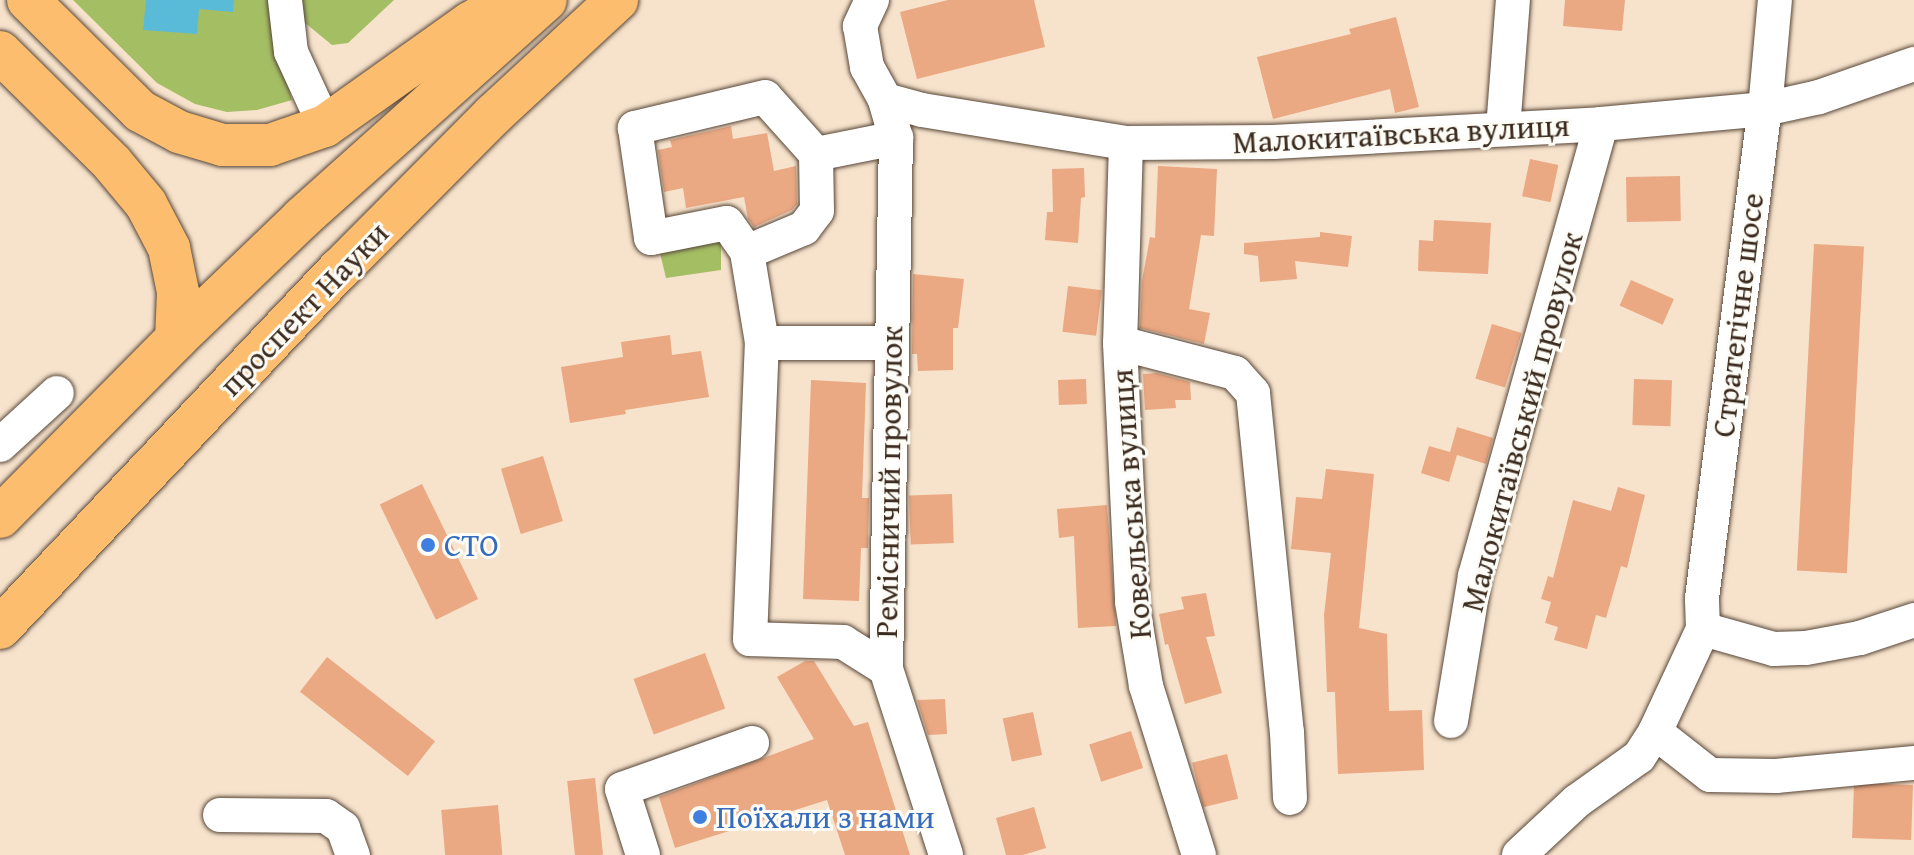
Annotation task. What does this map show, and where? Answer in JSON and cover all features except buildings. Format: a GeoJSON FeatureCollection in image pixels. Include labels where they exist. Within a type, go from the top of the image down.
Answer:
{"type":"FeatureCollection","features":[{"type":"Feature","properties":{"kind":"main road"},"geometry":{"type":"LineString","coordinates":[[28,0],[140,111],[179,132],[223,145],[270,145],[325,126],[470,23],[510,0]]}},
{"type":"Feature","properties":{"kind":"main road","name":"проспект Науки"},"geometry":{"type":"LineString","coordinates":[[0,517],[302,218],[546,0]]}},
{"type":"Feature","properties":{"kind":"main road","name":"проспект Науки"},"geometry":{"type":"LineString","coordinates":[[0,628],[351,258],[494,114],[617,0]]}},
{"type":"Feature","properties":{"kind":"main road"},"geometry":{"type":"LineString","coordinates":[[0,52],[112,163],[146,204],[169,248],[178,292],[163,353]]}},
{"type":"Feature","properties":{"kind":"street"},"geometry":{"type":"LineString","coordinates":[[285,0],[291,52],[325,126]]}},
{"type":"Feature","properties":{"kind":"street","name":"Ремісничий провулок"},"geometry":{"type":"LineString","coordinates":[[872,0],[860,26],[867,67],[885,100],[896,138],[886,669],[946,855]]}},
{"type":"Feature","properties":{"kind":"street"},"geometry":{"type":"LineString","coordinates":[[1503,129],[1513,0]]}},
{"type":"Feature","properties":{"kind":"street","name":"Стратегічне шосе"},"geometry":{"type":"LineString","coordinates":[[1703,629],[1702,598],[1765,109],[1775,0]]}},
{"type":"Feature","properties":{"kind":"street","name":"Малокитаївська вулиця"},"geometry":{"type":"LineString","coordinates":[[885,100],[922,110],[1126,143],[1273,142],[1601,124],[1765,109],[1819,97],[1914,64]]}},
{"type":"Feature","properties":{"kind":"street"},"geometry":{"type":"LineString","coordinates":[[747,252],[804,228],[817,211],[816,154],[765,97],[635,128],[651,238],[727,223],[747,252],[762,343],[750,639],[843,642],[886,669]]}},
{"type":"Feature","properties":{"kind":"street","name":"Малокитаївський провулок"},"geometry":{"type":"LineString","coordinates":[[1451,721],[1475,576],[1601,124]]}},
{"type":"Feature","properties":{"kind":"street"},"geometry":{"type":"LineString","coordinates":[[816,154],[896,138]]}},
{"type":"Feature","properties":{"kind":"street","name":"Ковельська вулиця"},"geometry":{"type":"LineString","coordinates":[[1126,143],[1120,343],[1132,602],[1146,686],[1199,855]]}},
{"type":"Feature","properties":{"kind":"street"},"geometry":{"type":"LineString","coordinates":[[762,343],[892,343]]}},
{"type":"Feature","properties":{"kind":"street"},"geometry":{"type":"LineString","coordinates":[[1120,343],[1235,373],[1253,393],[1287,732],[1290,798]]}},
{"type":"Feature","properties":{"kind":"street"},"geometry":{"type":"LineString","coordinates":[[0,445],[57,393]]}},
{"type":"Feature","properties":{"kind":"street"},"geometry":{"type":"LineString","coordinates":[[1519,855],[1577,801],[1639,757],[1655,732],[1703,629],[1774,649],[1806,648],[1860,638],[1914,620]]}},
{"type":"Feature","properties":{"kind":"street"},"geometry":{"type":"LineString","coordinates":[[1655,732],[1710,775],[1776,776],[1914,763]]}},
{"type":"Feature","properties":{"kind":"street"},"geometry":{"type":"LineString","coordinates":[[643,855],[622,789],[752,743]]}},
{"type":"Feature","properties":{"kind":"street"},"geometry":{"type":"LineString","coordinates":[[220,815],[326,816],[343,828],[353,855]]}},
{"type":"Feature","properties":{"kind":"green space"},"geometry":{"type":"Polygon","coordinates":[[[73,0],[277,0],[278,44],[292,100],[257,110],[227,112],[195,104],[157,83],[73,0]]]}},
{"type":"Feature","properties":{"kind":"green space"},"geometry":{"type":"Polygon","coordinates":[[[301,0],[394,0],[348,43],[332,45],[299,18],[301,0]]]}},
{"type":"Feature","properties":{"kind":"green space"},"geometry":{"type":"Polygon","coordinates":[[[721,239],[721,270],[666,278],[659,249],[721,239]]]}},
{"type":"Feature","properties":{"kind":"water"},"geometry":{"type":"Polygon","coordinates":[[[146,0],[234,0],[233,12],[199,9],[197,34],[143,30],[146,0]]]}},
{"type":"Feature","properties":{"kind":"place","name":"СТО"},"geometry":{"type":"Point","coordinates":[428,545]}},
{"type":"Feature","properties":{"kind":"place","name":"Поїхали з нами"},"geometry":{"type":"Point","coordinates":[700,817]}}]}
